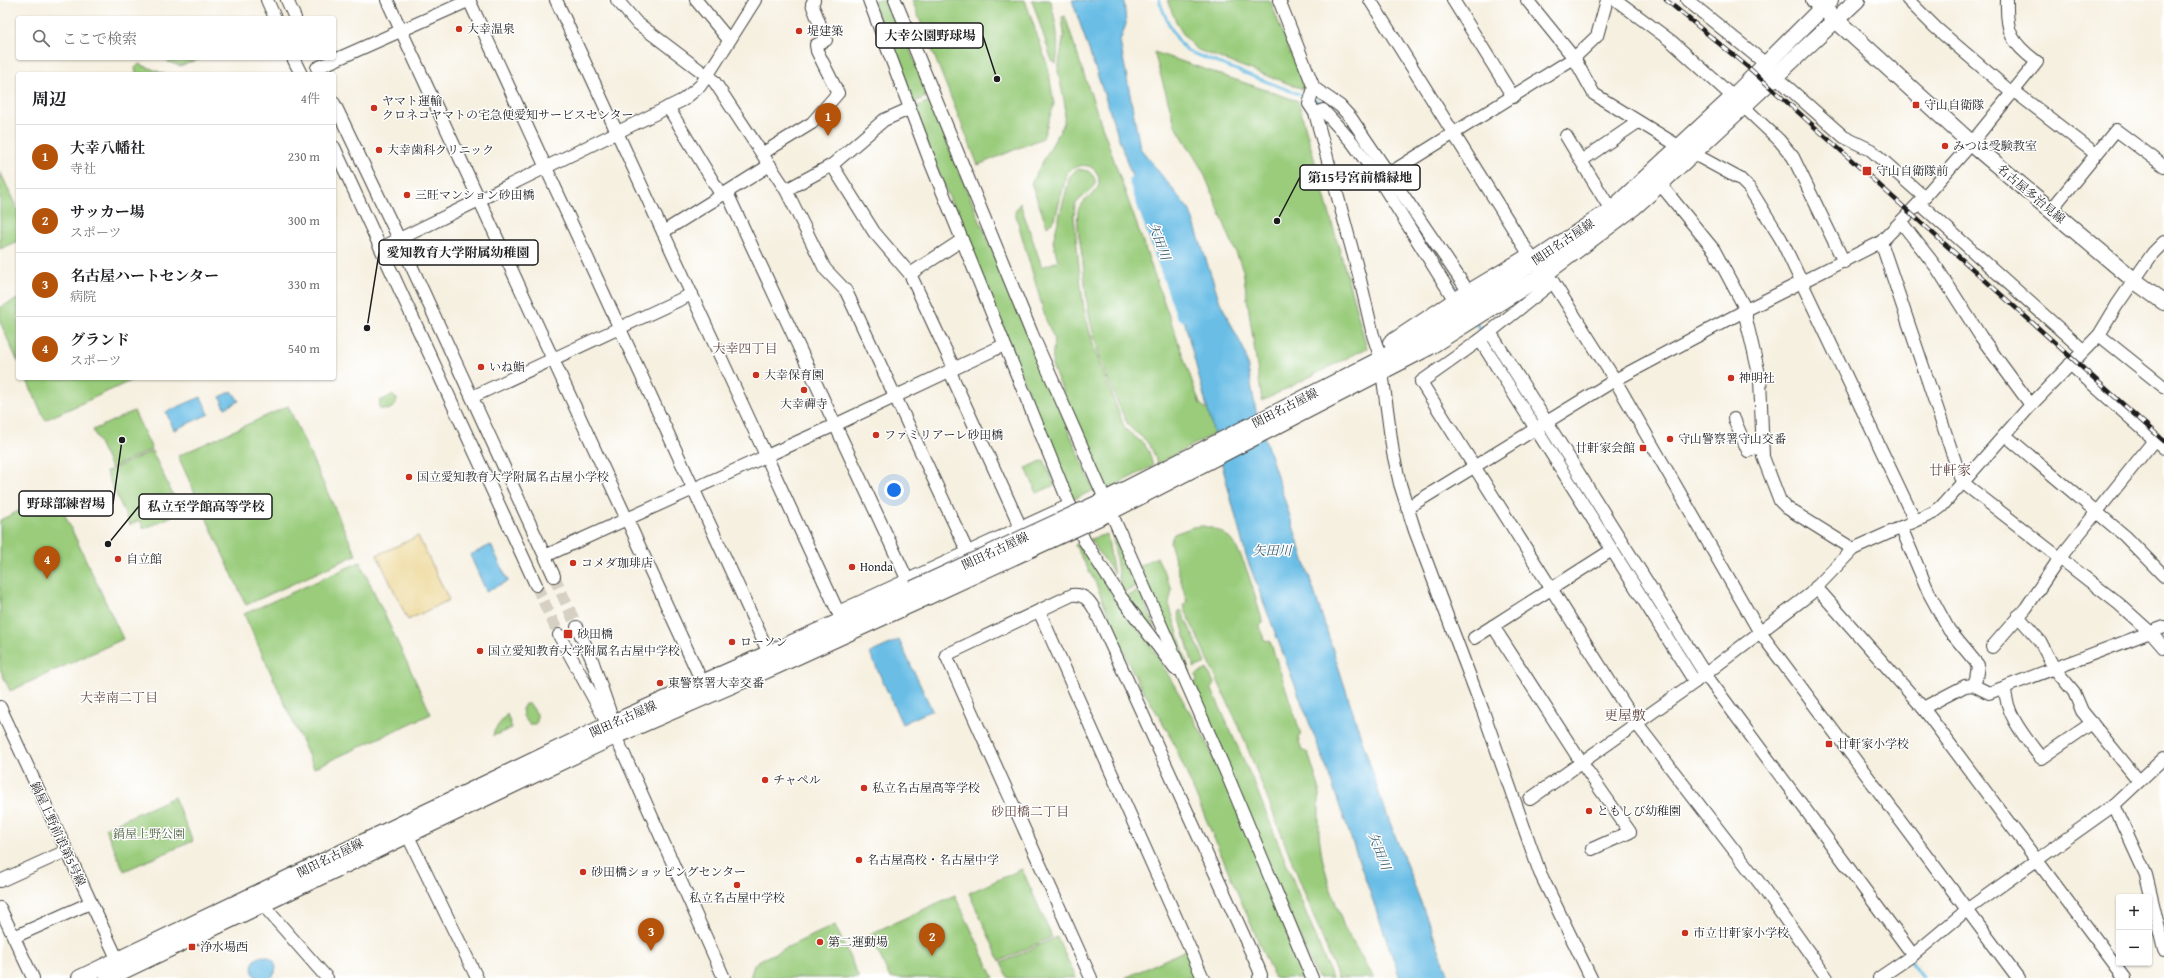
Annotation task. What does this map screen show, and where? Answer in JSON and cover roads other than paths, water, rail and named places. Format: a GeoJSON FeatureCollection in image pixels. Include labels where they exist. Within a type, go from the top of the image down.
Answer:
{"type":"FeatureCollection","features":[{"type":"Feature","properties":{"kind":"main road","name":"関田名古屋線"},"geometry":{"type":"LineString","coordinates":[[614,730],[773,660],[842,622],[1108,506],[1382,365],[1429,347],[1466,300],[1533,257],[1611,210],[1687,150],[1771,70],[1836,20],[1857,0]]}},
{"type":"Feature","properties":{"kind":"main road","name":"関田名古屋線"},"geometry":{"type":"LineString","coordinates":[[1771,70],[1822,3]]}},
{"type":"Feature","properties":{"kind":"main road","name":"名古屋多治見線"},"geometry":{"type":"LineString","coordinates":[[1822,3],[1836,20],[1971,143],[2135,280],[2164,302]]}},
{"type":"Feature","properties":{"kind":"main road","name":"関田名古屋線"},"geometry":{"type":"LineString","coordinates":[[1466,300],[1550,277],[1660,184],[1687,150]]}},
{"type":"Feature","properties":{"kind":"main road","name":"関田名古屋線"},"geometry":{"type":"LineString","coordinates":[[108,978],[120,965],[614,730],[703,684],[773,660]]}},
{"type":"Feature","properties":{"kind":"main road","name":"関田名古屋線"},"geometry":{"type":"LineString","coordinates":[[80,978],[120,965],[263,905],[405,830]]}},
{"type":"Feature","properties":{"kind":"street"},"geometry":{"type":"LineString","coordinates":[[266,0],[274,16]]}},
{"type":"Feature","properties":{"kind":"street"},"geometry":{"type":"LineString","coordinates":[[287,0],[294,16]]}},
{"type":"Feature","properties":{"kind":"street"},"geometry":{"type":"LineString","coordinates":[[387,0],[703,684]]}},
{"type":"Feature","properties":{"kind":"street"},"geometry":{"type":"LineString","coordinates":[[336,59],[402,32],[470,0],[773,660]]}},
{"type":"Feature","properties":{"kind":"street"},"geometry":{"type":"LineString","coordinates":[[556,0],[842,622],[913,590],[968,553],[1070,505]]}},
{"type":"Feature","properties":{"kind":"street"},"geometry":{"type":"LineString","coordinates":[[617,0],[636,22],[714,81],[763,153],[786,190],[825,269],[846,290],[968,553]]}},
{"type":"Feature","properties":{"kind":"street"},"geometry":{"type":"LineString","coordinates":[[696,0],[729,40]]}},
{"type":"Feature","properties":{"kind":"street"},"geometry":{"type":"LineString","coordinates":[[381,248],[668,108],[693,92],[708,76],[755,0]]}},
{"type":"Feature","properties":{"kind":"street"},"geometry":{"type":"LineString","coordinates":[[763,153],[812,123],[838,93],[817,51],[816,45],[826,40],[812,4],[814,0]]}},
{"type":"Feature","properties":{"kind":"street"},"geometry":{"type":"LineString","coordinates":[[869,0],[909,109],[1084,540],[1112,584],[1185,682]]}},
{"type":"Feature","properties":{"kind":"street"},"geometry":{"type":"LineString","coordinates":[[895,0],[995,246],[1185,682],[1226,772],[1312,978]]}},
{"type":"Feature","properties":{"kind":"street"},"geometry":{"type":"LineString","coordinates":[[1279,0],[1314,88],[1312,108],[1359,275],[1373,335],[1382,365],[1393,453],[1407,508],[1436,590],[1483,711],[1540,873],[1591,978]]}},
{"type":"Feature","properties":{"kind":"street"},"geometry":{"type":"LineString","coordinates":[[1370,0],[1533,257],[1550,277],[1615,380],[1759,631],[1968,909],[2018,978]]}},
{"type":"Feature","properties":{"kind":"street"},"geometry":{"type":"LineString","coordinates":[[1453,0],[1512,97]]}},
{"type":"Feature","properties":{"kind":"street"},"geometry":{"type":"LineString","coordinates":[[1527,0],[1574,58],[1594,94],[1638,122],[1740,180],[1750,190],[1780,239],[1915,521]]}},
{"type":"Feature","properties":{"kind":"street"},"geometry":{"type":"LineString","coordinates":[[1390,173],[1574,58],[1597,36],[1607,0]]}},
{"type":"Feature","properties":{"kind":"street"},"geometry":{"type":"LineString","coordinates":[[1616,0],[1671,41],[1739,102],[1779,140],[1794,157],[1844,262]]}},
{"type":"Feature","properties":{"kind":"street"},"geometry":{"type":"LineString","coordinates":[[1687,0],[1771,70],[1844,137],[1871,150],[1921,200],[2083,350]]}},
{"type":"Feature","properties":{"kind":"street"},"geometry":{"type":"LineString","coordinates":[[1908,0],[1936,28],[2013,92],[2096,154]]}},
{"type":"Feature","properties":{"kind":"street"},"geometry":{"type":"LineString","coordinates":[[1407,508],[1615,380],[1746,310],[1844,262],[1881,242],[1921,200],[1971,143],[2037,62],[2012,40],[2007,18],[2007,0]]}},
{"type":"Feature","properties":{"kind":"street"},"geometry":{"type":"LineString","coordinates":[[294,60],[299,72]]}},
{"type":"Feature","properties":{"kind":"street"},"geometry":{"type":"LineString","coordinates":[[317,67],[334,60]]}},
{"type":"Feature","properties":{"kind":"street"},"geometry":{"type":"LineString","coordinates":[[1314,88],[1345,110],[1390,173],[1466,300]]}},
{"type":"Feature","properties":{"kind":"street"},"geometry":{"type":"LineString","coordinates":[[336,107],[399,239],[554,576]]}},
{"type":"Feature","properties":{"kind":"street"},"geometry":{"type":"LineString","coordinates":[[668,108],[720,193],[728,195],[913,590]]}},
{"type":"Feature","properties":{"kind":"street"},"geometry":{"type":"LineString","coordinates":[[1312,108],[1323,110],[1352,142],[1466,300]]}},
{"type":"Feature","properties":{"kind":"street"},"geometry":{"type":"LineString","coordinates":[[786,190],[832,165],[884,120],[909,109]]}},
{"type":"Feature","properties":{"kind":"street"},"geometry":{"type":"LineString","coordinates":[[1581,161],[1638,122]]}},
{"type":"Feature","properties":{"kind":"street"},"geometry":{"type":"LineString","coordinates":[[2052,210],[2116,130],[2164,166]]}},
{"type":"Feature","properties":{"kind":"street"},"geometry":{"type":"LineString","coordinates":[[1566,136],[1611,210]]}},
{"type":"Feature","properties":{"kind":"street"},"geometry":{"type":"LineString","coordinates":[[336,151],[536,584]]}},
{"type":"Feature","properties":{"kind":"street"},"geometry":{"type":"LineString","coordinates":[[663,232],[770,165]]}},
{"type":"Feature","properties":{"kind":"street"},"geometry":{"type":"LineString","coordinates":[[832,165],[874,232],[910,274],[953,366],[951,374],[1021,528]]}},
{"type":"Feature","properties":{"kind":"street"},"geometry":{"type":"LineString","coordinates":[[1660,184],[1714,250],[1746,310],[1746,319],[1760,378],[1763,457],[1780,501],[1786,508],[1853,549]]}},
{"type":"Feature","properties":{"kind":"street"},"geometry":{"type":"LineString","coordinates":[[1901,222],[1942,274],[1981,337],[2031,405]]}},
{"type":"Feature","properties":{"kind":"street"},"geometry":{"type":"LineString","coordinates":[[910,274],[962,240]]}},
{"type":"Feature","properties":{"kind":"street"},"geometry":{"type":"LineString","coordinates":[[1881,242],[1962,482],[2119,604],[2150,632],[2164,648]]}},
{"type":"Feature","properties":{"kind":"street"},"geometry":{"type":"LineString","coordinates":[[1530,798],[1695,682],[1759,631],[1810,594],[1853,549],[1942,507],[1962,482],[2031,405],[2099,335],[2135,280],[2154,253],[2164,242]]}},
{"type":"Feature","properties":{"kind":"street"},"geometry":{"type":"LineString","coordinates":[[1550,277],[1485,336],[1421,382],[1636,723],[1761,885],[1827,978]]}},
{"type":"Feature","properties":{"kind":"street"},"geometry":{"type":"LineString","coordinates":[[472,397],[692,294]]}},
{"type":"Feature","properties":{"kind":"street"},"geometry":{"type":"LineString","coordinates":[[1389,342],[1466,300]]}},
{"type":"Feature","properties":{"kind":"street"},"geometry":{"type":"LineString","coordinates":[[2099,335],[2164,387]]}},
{"type":"Feature","properties":{"kind":"street"},"geometry":{"type":"LineString","coordinates":[[1485,336],[1547,421],[1705,674],[1910,957]]}},
{"type":"Feature","properties":{"kind":"street"},"geometry":{"type":"LineString","coordinates":[[1485,336],[1535,428],[1695,682]]}},
{"type":"Feature","properties":{"kind":"street"},"geometry":{"type":"LineString","coordinates":[[545,556],[835,425],[1004,345]]}},
{"type":"Feature","properties":{"kind":"street"},"geometry":{"type":"LineString","coordinates":[[2070,364],[2164,448]]}},
{"type":"Feature","properties":{"kind":"street"},"geometry":{"type":"LineString","coordinates":[[1734,420],[1748,450],[1762,446]]}},
{"type":"Feature","properties":{"kind":"street"},"geometry":{"type":"LineString","coordinates":[[2005,434],[2125,536],[2164,576]]}},
{"type":"Feature","properties":{"kind":"street"},"geometry":{"type":"LineString","coordinates":[[1992,646],[2018,616],[2060,559],[2155,439]]}},
{"type":"Feature","properties":{"kind":"street"},"geometry":{"type":"LineString","coordinates":[[1902,527],[1929,593],[1949,630],[1978,665],[1976,679],[1973,685]]}},
{"type":"Feature","properties":{"kind":"street"},"geometry":{"type":"LineString","coordinates":[[1474,638],[1612,550]]}},
{"type":"Feature","properties":{"kind":"street"},"geometry":{"type":"LineString","coordinates":[[1816,587],[1923,708],[2125,978]]}},
{"type":"Feature","properties":{"kind":"street"},"geometry":{"type":"LineString","coordinates":[[1091,978],[946,656],[1072,595],[1079,594],[1086,597],[1090,601],[1258,967],[1261,975],[1260,978]]}},
{"type":"Feature","properties":{"kind":"street"},"geometry":{"type":"LineString","coordinates":[[1039,611],[1203,978]]}},
{"type":"Feature","properties":{"kind":"street"},"geometry":{"type":"LineString","coordinates":[[2018,616],[2040,641],[2054,668],[2074,692],[2082,711],[2140,781]]}},
{"type":"Feature","properties":{"kind":"street"},"geometry":{"type":"LineString","coordinates":[[1493,626],[1581,762],[1630,832],[1592,849]]}},
{"type":"Feature","properties":{"kind":"street"},"geometry":{"type":"LineString","coordinates":[[577,627],[591,657],[614,730],[623,752],[724,978]]}},
{"type":"Feature","properties":{"kind":"street"},"geometry":{"type":"LineString","coordinates":[[1923,708],[1966,686],[1973,685],[1989,693],[2164,627]]}},
{"type":"Feature","properties":{"kind":"street"},"geometry":{"type":"LineString","coordinates":[[559,635],[614,730]]}},
{"type":"Feature","properties":{"kind":"street"},"geometry":{"type":"LineString","coordinates":[[2006,687],[2006,700],[2021,732],[2041,758],[2092,724]]}},
{"type":"Feature","properties":{"kind":"street","name":"鍋屋上野前浪第5号線"},"geometry":{"type":"LineString","coordinates":[[0,707],[5,730],[66,851],[120,965]]}},
{"type":"Feature","properties":{"kind":"street"},"geometry":{"type":"LineString","coordinates":[[1879,978],[1910,957],[1968,909],[2114,805],[2164,758]]}},
{"type":"Feature","properties":{"kind":"street"},"geometry":{"type":"LineString","coordinates":[[2114,805],[2146,875],[2164,950]]}},
{"type":"Feature","properties":{"kind":"street"},"geometry":{"type":"LineString","coordinates":[[405,830],[477,978]]}},
{"type":"Feature","properties":{"kind":"street"},"geometry":{"type":"LineString","coordinates":[[0,882],[66,851]]}},
{"type":"Feature","properties":{"kind":"street"},"geometry":{"type":"LineString","coordinates":[[14,937],[90,903]]}},
{"type":"Feature","properties":{"kind":"street"},"geometry":{"type":"LineString","coordinates":[[263,905],[327,978]]}},
{"type":"Feature","properties":{"kind":"street"},"geometry":{"type":"LineString","coordinates":[[0,908],[32,978]]}},
{"type":"Feature","properties":{"kind":"water","name":"矢田川"},"geometry":{"type":"Polygon","coordinates":[[[1072,0],[1124,0],[1126,24],[1120,41],[1140,148],[1190,211],[1220,302],[1245,352],[1256,411],[1381,799],[1450,978],[1400,978],[1326,767],[1246,556],[1162,236],[1131,174],[1072,0]]]}},
{"type":"Feature","properties":{"kind":"water"},"geometry":{"type":"Polygon","coordinates":[[[232,391],[239,401],[225,408],[220,397],[232,391]]]}},
{"type":"Feature","properties":{"kind":"water"},"geometry":{"type":"Polygon","coordinates":[[[201,397],[209,414],[174,430],[166,412],[201,397]]]}},
{"type":"Feature","properties":{"kind":"water"},"geometry":{"type":"Polygon","coordinates":[[[491,545],[508,581],[486,591],[470,555],[491,545]]]}},
{"type":"Feature","properties":{"kind":"water"},"geometry":{"type":"Polygon","coordinates":[[[899,640],[932,710],[902,724],[870,653],[899,640]]]}},
{"type":"Feature","properties":{"kind":"water"},"geometry":{"type":"Polygon","coordinates":[[[264,956],[269,957],[273,959],[276,968],[273,977],[269,979],[259,979],[255,977],[252,968],[255,959],[264,956]]]}},
{"type":"Feature","properties":{"kind":"waterway"},"geometry":{"type":"LineString","coordinates":[[1159,0],[1170,27],[1187,51],[1309,98]]}},
{"type":"Feature","properties":{"kind":"waterway"},"geometry":{"type":"LineString","coordinates":[[1314,100],[1328,105],[1344,125]]}},
{"type":"Feature","properties":{"kind":"waterway","name":"矢田川"},"geometry":{"type":"LineString","coordinates":[[1139,182],[1185,312]]}},
{"type":"Feature","properties":{"kind":"waterway"},"geometry":{"type":"LineString","coordinates":[[1414,224],[1458,293]]}},
{"type":"Feature","properties":{"kind":"waterway"},"geometry":{"type":"LineString","coordinates":[[1476,322],[1484,334]]}},
{"type":"Feature","properties":{"kind":"waterway"},"geometry":{"type":"LineString","coordinates":[[1487,339],[1495,351]]}},
{"type":"Feature","properties":{"kind":"waterway"},"geometry":{"type":"LineString","coordinates":[[1910,960],[1923,978]]}},
{"type":"Feature","properties":{"kind":"tunnel"},"geometry":{"type":"LineString","coordinates":[[554,576],[577,627]]}},
{"type":"Feature","properties":{"kind":"tunnel"},"geometry":{"type":"LineString","coordinates":[[536,585],[559,635]]}},
{"type":"Feature","properties":{"kind":"railway"},"geometry":{"type":"LineString","coordinates":[[1666,0],[1749,68],[2164,441]]}},
{"type":"Feature","properties":{"kind":"place","name":"大幸温泉"},"geometry":{"type":"Point","coordinates":[459,29]}},
{"type":"Feature","properties":{"kind":"place","name":"堤建築"},"geometry":{"type":"Point","coordinates":[799,31]}},
{"type":"Feature","properties":{"kind":"place","name":"大幸公園野球場"},"geometry":{"type":"Point","coordinates":[997,79]}},
{"type":"Feature","properties":{"kind":"place","name":"守山自衛隊"},"geometry":{"type":"Point","coordinates":[1916,105]}},
{"type":"Feature","properties":{"kind":"place","name":"ヤマト運輸 クロネコヤマトの宅急便愛知サービスセンター"},"geometry":{"type":"Point","coordinates":[374,108]}},
{"type":"Feature","properties":{"kind":"place","name":"大幸八幡社"},"geometry":{"type":"Point","coordinates":[828,136]}},
{"type":"Feature","properties":{"kind":"place","name":"みつは受験教室"},"geometry":{"type":"Point","coordinates":[1945,146]}},
{"type":"Feature","properties":{"kind":"place","name":"大幸歯科クリニック"},"geometry":{"type":"Point","coordinates":[379,150]}},
{"type":"Feature","properties":{"kind":"place","name":"守山自衛隊前"},"geometry":{"type":"Point","coordinates":[1867,171]}},
{"type":"Feature","properties":{"kind":"place","name":"三旺マンション砂田橋"},"geometry":{"type":"Point","coordinates":[407,195]}},
{"type":"Feature","properties":{"kind":"place","name":"第15号宮前橋緑地"},"geometry":{"type":"Point","coordinates":[1277,221]}},
{"type":"Feature","properties":{"kind":"place","name":"愛知教育大学附属幼稚園"},"geometry":{"type":"Point","coordinates":[367,328]}},
{"type":"Feature","properties":{"kind":"place","name":"いね鮨"},"geometry":{"type":"Point","coordinates":[481,367]}},
{"type":"Feature","properties":{"kind":"place","name":"大幸保育園"},"geometry":{"type":"Point","coordinates":[756,375]}},
{"type":"Feature","properties":{"kind":"place","name":"神明社"},"geometry":{"type":"Point","coordinates":[1731,378]}},
{"type":"Feature","properties":{"kind":"place","name":"大幸禪寺"},"geometry":{"type":"Point","coordinates":[804,390]}},
{"type":"Feature","properties":{"kind":"place","name":"ファミリアーレ砂田橋"},"geometry":{"type":"Point","coordinates":[876,435]}},
{"type":"Feature","properties":{"kind":"place","name":"守山警察署守山交番"},"geometry":{"type":"Point","coordinates":[1670,439]}},
{"type":"Feature","properties":{"kind":"place","name":"野球部練習場"},"geometry":{"type":"Point","coordinates":[122,440]}},
{"type":"Feature","properties":{"kind":"place","name":"廿軒家会館"},"geometry":{"type":"Point","coordinates":[1643,448]}},
{"type":"Feature","properties":{"kind":"place","name":"国立愛知教育大学附属名古屋小学校"},"geometry":{"type":"Point","coordinates":[409,477]}},
{"type":"Feature","properties":{"kind":"place","name":"私立至学館高等学校"},"geometry":{"type":"Point","coordinates":[108,544]}},
{"type":"Feature","properties":{"kind":"place","name":"自立館"},"geometry":{"type":"Point","coordinates":[118,559]}},
{"type":"Feature","properties":{"kind":"place","name":"コメダ珈琲店"},"geometry":{"type":"Point","coordinates":[573,563]}},
{"type":"Feature","properties":{"kind":"place","name":"Honda"},"geometry":{"type":"Point","coordinates":[852,567]}},
{"type":"Feature","properties":{"kind":"place","name":"グランド"},"geometry":{"type":"Point","coordinates":[47,579]}},
{"type":"Feature","properties":{"kind":"place","name":"砂田橋"},"geometry":{"type":"Point","coordinates":[568,634]}},
{"type":"Feature","properties":{"kind":"place","name":"ローソン"},"geometry":{"type":"Point","coordinates":[732,642]}},
{"type":"Feature","properties":{"kind":"place","name":"国立愛知教育大学附属名古屋中学校"},"geometry":{"type":"Point","coordinates":[480,651]}},
{"type":"Feature","properties":{"kind":"place","name":"東警察署大幸交番"},"geometry":{"type":"Point","coordinates":[660,683]}},
{"type":"Feature","properties":{"kind":"place","name":"廿軒家小学校"},"geometry":{"type":"Point","coordinates":[1829,744]}},
{"type":"Feature","properties":{"kind":"place","name":"チャペル"},"geometry":{"type":"Point","coordinates":[765,780]}},
{"type":"Feature","properties":{"kind":"place","name":"私立名古屋高等学校"},"geometry":{"type":"Point","coordinates":[864,788]}},
{"type":"Feature","properties":{"kind":"place","name":"ともしび幼稚園"},"geometry":{"type":"Point","coordinates":[1589,811]}},
{"type":"Feature","properties":{"kind":"place","name":"名古屋高校・名古屋中学"},"geometry":{"type":"Point","coordinates":[859,860]}},
{"type":"Feature","properties":{"kind":"place","name":"砂田橋ショッピングセンター"},"geometry":{"type":"Point","coordinates":[583,872]}},
{"type":"Feature","properties":{"kind":"place","name":"私立名古屋中学校"},"geometry":{"type":"Point","coordinates":[737,885]}},
{"type":"Feature","properties":{"kind":"place","name":"市立廿軒家小学校"},"geometry":{"type":"Point","coordinates":[1685,933]}},
{"type":"Feature","properties":{"kind":"place","name":"第二運動場"},"geometry":{"type":"Point","coordinates":[820,942]}},
{"type":"Feature","properties":{"kind":"place","name":"浄水場西"},"geometry":{"type":"Point","coordinates":[192,947]}},
{"type":"Feature","properties":{"kind":"place","name":"名古屋ハートセンター"},"geometry":{"type":"Point","coordinates":[651,951]}},
{"type":"Feature","properties":{"kind":"place","name":"サッカー場"},"geometry":{"type":"Point","coordinates":[932,956]}},
{"type":"Feature","properties":{"kind":"district","name":"大幸四丁目"},"geometry":{"type":"Point","coordinates":[745,348]}},
{"type":"Feature","properties":{"kind":"district","name":"廿軒家"},"geometry":{"type":"Point","coordinates":[1950,470]}},
{"type":"Feature","properties":{"kind":"district","name":"大幸南二丁目"},"geometry":{"type":"Point","coordinates":[119,697]}},
{"type":"Feature","properties":{"kind":"district","name":"更屋敷"},"geometry":{"type":"Point","coordinates":[1625,715]}},
{"type":"Feature","properties":{"kind":"district","name":"砂田橋二丁目"},"geometry":{"type":"Point","coordinates":[1030,811]}},
{"type":"Feature","properties":{"kind":"park label","name":"鍋屋上野公園"},"geometry":{"type":"Point","coordinates":[149,834]}}]}
